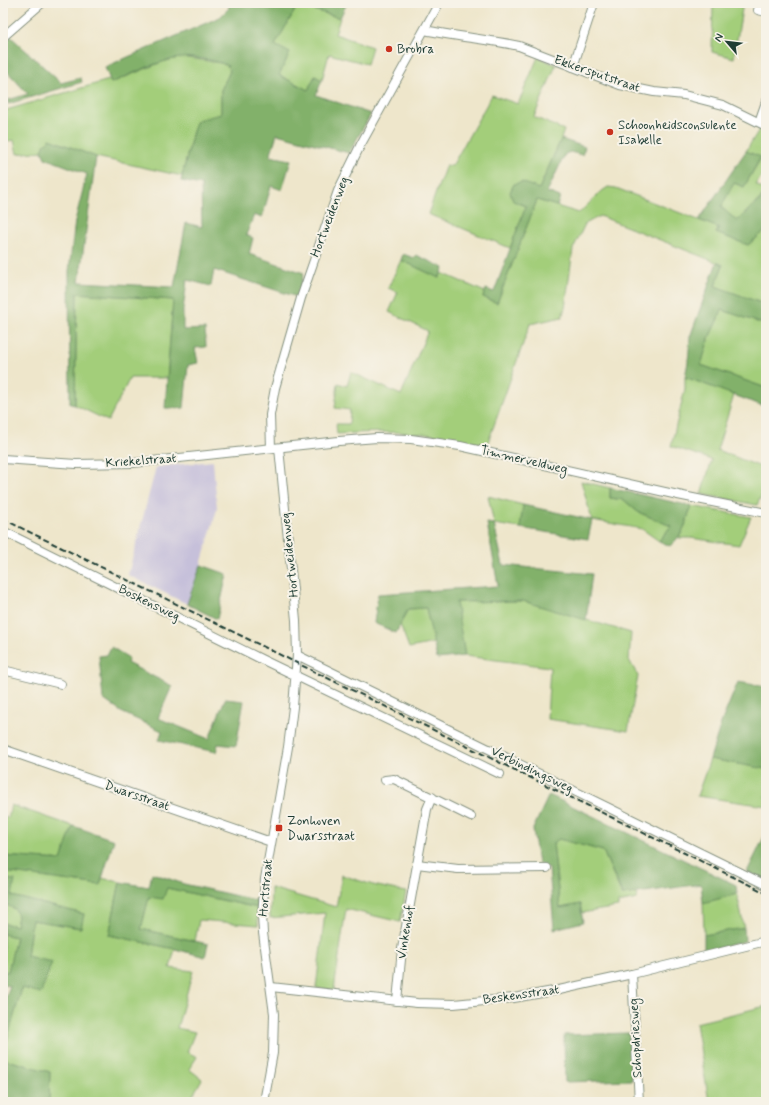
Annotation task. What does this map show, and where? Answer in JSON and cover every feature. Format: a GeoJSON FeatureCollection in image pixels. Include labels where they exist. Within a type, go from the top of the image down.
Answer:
{"type":"FeatureCollection","features":[{"type":"Feature","properties":{"kind":"street"},"geometry":{"type":"LineString","coordinates":[[3,37],[42,3]]}},
{"type":"Feature","properties":{"kind":"street","name":"Hortweidenweg"},"geometry":{"type":"LineString","coordinates":[[297,659],[296,620],[270,415],[275,388],[301,298],[338,191],[361,144],[439,3]]}},
{"type":"Feature","properties":{"kind":"street"},"geometry":{"type":"LineString","coordinates":[[573,67],[594,3]]}},
{"type":"Feature","properties":{"kind":"street","name":"Ekkersputstraat"},"geometry":{"type":"LineString","coordinates":[[425,30],[519,46],[599,78],[637,89],[684,95],[705,100],[730,108],[762,124]]}},
{"type":"Feature","properties":{"kind":"street"},"geometry":{"type":"LineString","coordinates":[[762,124],[766,102]]}},
{"type":"Feature","properties":{"kind":"street","name":"Timmerveldweg"},"geometry":{"type":"LineString","coordinates":[[275,448],[377,438],[430,441],[460,446],[678,495],[766,513]]}},
{"type":"Feature","properties":{"kind":"street","name":"Kriekelstraat"},"geometry":{"type":"LineString","coordinates":[[3,459],[76,464],[133,462],[275,448]]}},
{"type":"Feature","properties":{"kind":"street","name":"Boskensweg"},"geometry":{"type":"LineString","coordinates":[[3,531],[296,674]]}},
{"type":"Feature","properties":{"kind":"street","name":"Hortstraat"},"geometry":{"type":"LineString","coordinates":[[264,1102],[273,1053],[274,1014],[262,915],[265,879],[288,747],[297,659]]}},
{"type":"Feature","properties":{"kind":"street","name":"Verbindingsweg"},"geometry":{"type":"LineString","coordinates":[[297,659],[766,885]]}},
{"type":"Feature","properties":{"kind":"street"},"geometry":{"type":"LineString","coordinates":[[3,670],[61,684]]}},
{"type":"Feature","properties":{"kind":"street"},"geometry":{"type":"LineString","coordinates":[[296,674],[500,774]]}},
{"type":"Feature","properties":{"kind":"street"},"geometry":{"type":"LineString","coordinates":[[295,683],[304,683],[398,728]]}},
{"type":"Feature","properties":{"kind":"street","name":"Dwarsstraat"},"geometry":{"type":"LineString","coordinates":[[3,749],[271,842]]}},
{"type":"Feature","properties":{"kind":"street"},"geometry":{"type":"LineString","coordinates":[[385,780],[394,779],[471,816]]}},
{"type":"Feature","properties":{"kind":"street","name":"Vinkenhof"},"geometry":{"type":"LineString","coordinates":[[397,1001],[402,949],[427,810],[432,797]]}},
{"type":"Feature","properties":{"kind":"street"},"geometry":{"type":"LineString","coordinates":[[417,864],[458,869],[547,868]]}},
{"type":"Feature","properties":{"kind":"street","name":"Beskensstraat"},"geometry":{"type":"LineString","coordinates":[[271,987],[436,1005],[454,1004],[514,998],[559,990],[632,974],[766,940]]}},
{"type":"Feature","properties":{"kind":"street","name":"Schopdriesweg"},"geometry":{"type":"LineString","coordinates":[[632,974],[639,1102]]}},
{"type":"Feature","properties":{"kind":"shaded area"},"geometry":{"type":"Polygon","coordinates":[[[213,461],[217,509],[201,565],[187,604],[128,575],[156,467],[213,461]]]}},
{"type":"Feature","properties":{"kind":"green space"},"geometry":{"type":"Polygon","coordinates":[[[228,3],[347,3],[340,18],[298,5],[275,45],[290,53],[279,75],[308,90],[315,76],[322,80],[316,95],[371,114],[349,153],[277,134],[270,156],[291,160],[282,190],[271,186],[262,218],[254,215],[246,235],[253,238],[249,254],[304,273],[297,297],[214,270],[211,286],[187,280],[183,310],[183,330],[205,329],[206,347],[195,348],[198,363],[188,365],[184,408],[165,408],[173,300],[77,293],[75,405],[70,404],[69,271],[75,221],[87,174],[45,158],[42,151],[45,144],[50,139],[96,157],[79,282],[174,287],[186,223],[202,227],[201,185],[181,181],[193,131],[197,120],[221,114],[221,90],[230,71],[227,65],[217,62],[198,58],[181,58],[155,64],[111,83],[105,67],[220,17],[229,8],[228,3]]]}},
{"type":"Feature","properties":{"kind":"green space"},"geometry":{"type":"Polygon","coordinates":[[[713,3],[743,3],[734,58],[712,52],[713,3]]]}},
{"type":"Feature","properties":{"kind":"green space"},"geometry":{"type":"Polygon","coordinates":[[[298,5],[340,18],[335,34],[372,47],[367,64],[329,54],[322,80],[315,76],[308,90],[279,75],[275,45],[298,5]]]}},
{"type":"Feature","properties":{"kind":"green space"},"geometry":{"type":"Polygon","coordinates":[[[10,36],[61,83],[81,78],[82,82],[8,104],[8,100],[28,94],[3,67],[3,43],[10,36]]]}},
{"type":"Feature","properties":{"kind":"green space"},"geometry":{"type":"Polygon","coordinates":[[[182,57],[228,65],[230,71],[221,90],[221,114],[193,131],[182,176],[96,157],[50,139],[45,144],[42,151],[17,154],[14,140],[3,142],[3,111],[109,80],[111,83],[162,62],[182,57]]]}},
{"type":"Feature","properties":{"kind":"green space"},"geometry":{"type":"Polygon","coordinates":[[[538,57],[556,65],[534,117],[564,130],[539,189],[526,206],[510,248],[428,214],[446,165],[452,166],[492,95],[518,104],[538,57]]]}},
{"type":"Feature","properties":{"kind":"green space"},"geometry":{"type":"Polygon","coordinates":[[[760,128],[766,131],[766,169],[756,185],[766,191],[766,193],[737,221],[721,207],[734,183],[744,187],[761,158],[746,151],[760,128]]]}},
{"type":"Feature","properties":{"kind":"green space"},"geometry":{"type":"Polygon","coordinates":[[[561,139],[585,147],[582,155],[570,152],[565,154],[547,192],[560,197],[557,206],[537,200],[497,303],[483,297],[486,289],[494,292],[526,206],[513,201],[510,192],[514,184],[522,182],[539,189],[561,139]]]}},
{"type":"Feature","properties":{"kind":"green space"},"geometry":{"type":"Polygon","coordinates":[[[746,151],[761,157],[744,187],[734,183],[721,207],[737,221],[764,196],[766,198],[766,230],[748,245],[716,233],[719,228],[699,220],[746,151]]]}},
{"type":"Feature","properties":{"kind":"green space"},"geometry":{"type":"Polygon","coordinates":[[[608,187],[616,188],[719,228],[716,233],[748,245],[766,230],[766,301],[761,303],[715,286],[723,265],[600,216],[585,224],[573,249],[565,308],[562,317],[530,324],[487,445],[446,437],[409,433],[385,432],[337,434],[336,424],[349,424],[350,410],[335,408],[338,383],[347,386],[351,372],[401,395],[428,331],[389,312],[398,292],[388,288],[401,260],[439,278],[442,273],[485,292],[483,297],[497,303],[537,200],[579,213],[608,187]]]}},
{"type":"Feature","properties":{"kind":"green space"},"geometry":{"type":"Polygon","coordinates":[[[403,254],[414,258],[416,255],[444,268],[439,278],[401,260],[403,254]]]}},
{"type":"Feature","properties":{"kind":"green space"},"geometry":{"type":"Polygon","coordinates":[[[717,262],[723,265],[715,286],[761,303],[766,301],[766,325],[722,310],[709,338],[701,365],[766,388],[766,407],[685,377],[690,337],[717,262]]]}},
{"type":"Feature","properties":{"kind":"green space"},"geometry":{"type":"Polygon","coordinates":[[[77,293],[173,300],[167,378],[130,378],[108,421],[75,405],[77,293]]]}},
{"type":"Feature","properties":{"kind":"green space"},"geometry":{"type":"Polygon","coordinates":[[[722,310],[766,325],[766,388],[701,365],[709,338],[722,310]]]}},
{"type":"Feature","properties":{"kind":"green space"},"geometry":{"type":"Polygon","coordinates":[[[685,377],[734,395],[717,450],[766,469],[766,485],[757,505],[701,494],[712,460],[671,446],[685,389],[685,377]]]}},
{"type":"Feature","properties":{"kind":"green space"},"geometry":{"type":"Polygon","coordinates":[[[581,481],[610,488],[610,498],[624,500],[638,512],[671,526],[659,541],[642,529],[592,520],[581,481]]]}},
{"type":"Feature","properties":{"kind":"green space"},"geometry":{"type":"Polygon","coordinates":[[[610,488],[691,506],[684,528],[675,542],[670,546],[659,541],[671,526],[638,512],[624,500],[610,498],[610,488]]]}},
{"type":"Feature","properties":{"kind":"green space"},"geometry":{"type":"Polygon","coordinates":[[[488,496],[523,505],[520,528],[494,524],[488,496]]]}},
{"type":"Feature","properties":{"kind":"green space"},"geometry":{"type":"Polygon","coordinates":[[[523,505],[592,520],[588,539],[520,528],[523,505]]]}},
{"type":"Feature","properties":{"kind":"green space"},"geometry":{"type":"Polygon","coordinates":[[[691,506],[751,517],[739,545],[691,538],[679,538],[685,526],[691,506]]]}},
{"type":"Feature","properties":{"kind":"green space"},"geometry":{"type":"Polygon","coordinates":[[[487,523],[494,524],[503,565],[592,574],[586,620],[523,601],[456,602],[465,656],[437,659],[426,608],[408,609],[396,633],[374,623],[378,594],[498,586],[487,523]]]}},
{"type":"Feature","properties":{"kind":"green space"},"geometry":{"type":"Polygon","coordinates":[[[201,565],[227,574],[217,619],[187,604],[201,565]]]}},
{"type":"Feature","properties":{"kind":"green space"},"geometry":{"type":"Polygon","coordinates":[[[523,601],[631,633],[629,660],[638,676],[628,731],[547,719],[550,667],[465,656],[455,602],[523,601]]]}},
{"type":"Feature","properties":{"kind":"green space"},"geometry":{"type":"Polygon","coordinates":[[[426,608],[434,643],[409,648],[400,624],[408,609],[426,608]]]}},
{"type":"Feature","properties":{"kind":"green space"},"geometry":{"type":"Polygon","coordinates":[[[111,647],[129,658],[127,663],[172,686],[158,718],[209,739],[225,699],[244,701],[236,746],[218,744],[216,752],[159,740],[162,731],[121,712],[103,699],[99,656],[107,655],[111,647]]]}},
{"type":"Feature","properties":{"kind":"green space"},"geometry":{"type":"Polygon","coordinates":[[[738,682],[766,687],[766,769],[710,759],[721,723],[738,682]]]}},
{"type":"Feature","properties":{"kind":"green space"},"geometry":{"type":"Polygon","coordinates":[[[710,759],[766,769],[766,806],[697,796],[710,759]]]}},
{"type":"Feature","properties":{"kind":"green space"},"geometry":{"type":"Polygon","coordinates":[[[549,795],[736,885],[737,894],[703,903],[701,884],[623,895],[603,851],[559,839],[553,843],[560,908],[580,904],[583,922],[554,929],[549,868],[538,863],[533,829],[549,795]]]}},
{"type":"Feature","properties":{"kind":"green space"},"geometry":{"type":"Polygon","coordinates":[[[11,805],[73,826],[61,860],[3,856],[3,817],[8,818],[11,805]]]}},
{"type":"Feature","properties":{"kind":"green space"},"geometry":{"type":"Polygon","coordinates":[[[73,826],[114,840],[100,885],[5,872],[4,879],[15,880],[12,896],[84,914],[81,928],[32,920],[27,956],[52,962],[41,993],[22,988],[3,1054],[3,1004],[10,986],[3,985],[3,971],[8,972],[16,937],[3,934],[3,923],[16,926],[18,916],[15,909],[3,903],[3,856],[61,860],[73,826]]]}},
{"type":"Feature","properties":{"kind":"green space"},"geometry":{"type":"Polygon","coordinates":[[[766,833],[766,880],[747,872],[766,833]]]}},
{"type":"Feature","properties":{"kind":"green space"},"geometry":{"type":"Polygon","coordinates":[[[559,839],[603,851],[622,895],[636,893],[637,899],[618,903],[618,907],[582,913],[580,904],[560,909],[553,843],[559,839]]]}},
{"type":"Feature","properties":{"kind":"green space"},"geometry":{"type":"Polygon","coordinates":[[[5,872],[100,885],[101,878],[120,882],[109,935],[175,949],[170,968],[193,971],[177,1028],[195,1032],[187,1052],[197,1057],[189,1069],[202,1079],[189,1102],[49,1102],[50,1072],[3,1059],[3,1054],[22,988],[52,963],[27,956],[32,920],[80,928],[84,914],[12,896],[4,879],[5,872]]]}},
{"type":"Feature","properties":{"kind":"green space"},"geometry":{"type":"Polygon","coordinates":[[[152,873],[184,884],[259,901],[258,908],[167,888],[163,899],[149,897],[141,929],[208,944],[205,957],[109,935],[120,882],[149,887],[152,873]]]}},
{"type":"Feature","properties":{"kind":"green space"},"geometry":{"type":"Polygon","coordinates":[[[342,875],[373,885],[406,892],[400,922],[346,909],[334,990],[316,988],[325,913],[270,918],[271,888],[336,907],[342,875]]]}},
{"type":"Feature","properties":{"kind":"green space"},"geometry":{"type":"Polygon","coordinates":[[[167,888],[258,908],[258,925],[199,920],[195,941],[141,929],[149,897],[167,888]]]}},
{"type":"Feature","properties":{"kind":"green space"},"geometry":{"type":"Polygon","coordinates":[[[737,894],[744,928],[704,935],[703,903],[737,894]]]}},
{"type":"Feature","properties":{"kind":"green space"},"geometry":{"type":"Polygon","coordinates":[[[3,903],[15,909],[18,916],[16,926],[3,923],[3,903]]]}},
{"type":"Feature","properties":{"kind":"green space"},"geometry":{"type":"Polygon","coordinates":[[[744,928],[745,941],[704,952],[704,935],[744,928]]]}},
{"type":"Feature","properties":{"kind":"green space"},"geometry":{"type":"Polygon","coordinates":[[[3,934],[16,937],[8,972],[3,971],[3,934]]]}},
{"type":"Feature","properties":{"kind":"green space"},"geometry":{"type":"Polygon","coordinates":[[[766,1006],[766,1102],[709,1102],[696,1023],[766,1006]]]}},
{"type":"Feature","properties":{"kind":"green space"},"geometry":{"type":"Polygon","coordinates":[[[629,1033],[632,1080],[565,1082],[564,1035],[629,1033]]]}},
{"type":"Feature","properties":{"kind":"green space"},"geometry":{"type":"Polygon","coordinates":[[[3,1059],[50,1072],[49,1102],[3,1102],[3,1059]]]}},
{"type":"Feature","properties":{"kind":"railway"},"geometry":{"type":"LineString","coordinates":[[3,519],[766,893]]}},
{"type":"Feature","properties":{"kind":"place","name":"Brobra"},"geometry":{"type":"Point","coordinates":[389,49]}},
{"type":"Feature","properties":{"kind":"place","name":"Schoonheidsconsulente Isabelle"},"geometry":{"type":"Point","coordinates":[610,132]}},
{"type":"Feature","properties":{"kind":"place","name":"Zonhoven Dwarsstraat"},"geometry":{"type":"Point","coordinates":[279,828]}}]}
